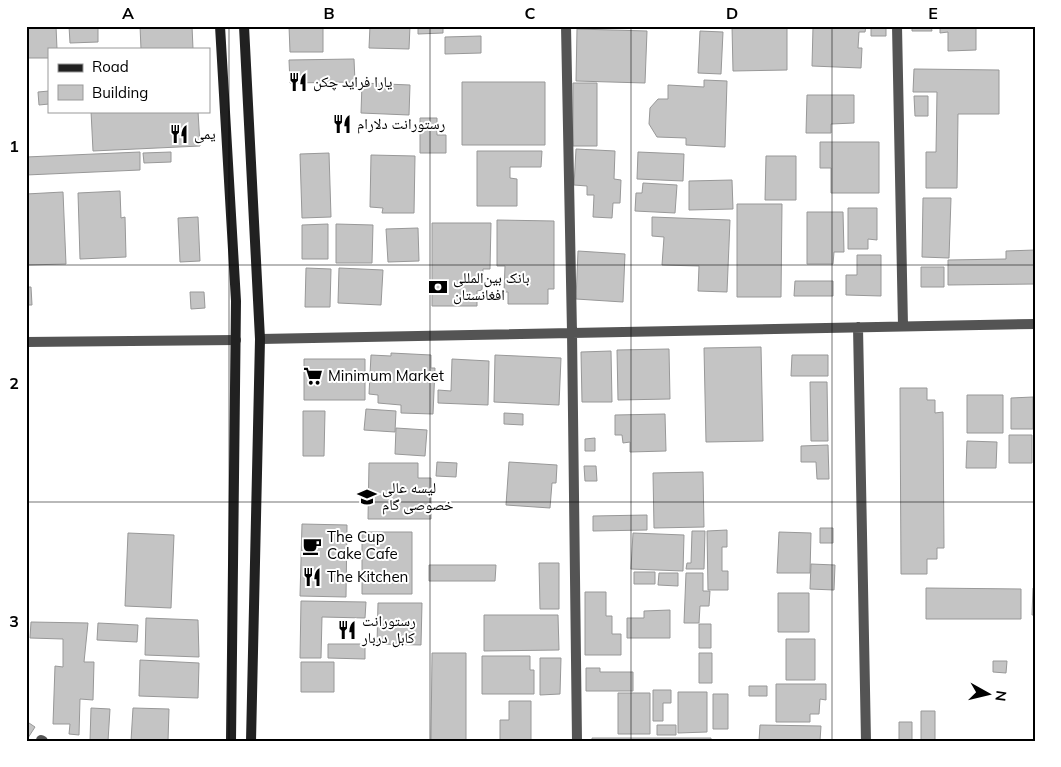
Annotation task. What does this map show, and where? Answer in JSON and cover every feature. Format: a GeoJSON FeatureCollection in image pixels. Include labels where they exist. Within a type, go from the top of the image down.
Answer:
{"type":"FeatureCollection","features":[{"type":"Feature","properties":{"kind":"main road"},"geometry":{"type":"LineString","coordinates":[[220,26],[236,301],[231,741]]}},
{"type":"Feature","properties":{"kind":"main road"},"geometry":{"type":"LineString","coordinates":[[244,26],[260,339],[251,741]]}},
{"type":"Feature","properties":{"kind":"street"},"geometry":{"type":"LineString","coordinates":[[566,26],[577,741]]}},
{"type":"Feature","properties":{"kind":"street"},"geometry":{"type":"LineString","coordinates":[[897,26],[903,326]]}},
{"type":"Feature","properties":{"kind":"street"},"geometry":{"type":"LineString","coordinates":[[260,339],[1035,324]]}},
{"type":"Feature","properties":{"kind":"street"},"geometry":{"type":"LineString","coordinates":[[858,327],[866,741]]}},
{"type":"Feature","properties":{"kind":"street"},"geometry":{"type":"LineString","coordinates":[[26,342],[236,340]]}},
{"type":"Feature","properties":{"kind":"building"},"geometry":{"type":"Polygon","coordinates":[[[26,26],[56,26],[57,48],[48,48],[48,58],[26,58],[26,26]]]}},
{"type":"Feature","properties":{"kind":"building"},"geometry":{"type":"Polygon","coordinates":[[[69,26],[98,26],[98,42],[70,43],[69,26]]]}},
{"type":"Feature","properties":{"kind":"building"},"geometry":{"type":"Polygon","coordinates":[[[140,26],[192,26],[193,48],[141,48],[140,26]]]}},
{"type":"Feature","properties":{"kind":"building"},"geometry":{"type":"Polygon","coordinates":[[[289,26],[323,26],[323,52],[290,52],[289,26]]]}},
{"type":"Feature","properties":{"kind":"building"},"geometry":{"type":"Polygon","coordinates":[[[370,26],[410,26],[409,49],[369,48],[370,26]]]}},
{"type":"Feature","properties":{"kind":"building"},"geometry":{"type":"Polygon","coordinates":[[[418,26],[443,26],[443,33],[418,34],[418,26]]]}},
{"type":"Feature","properties":{"kind":"building"},"geometry":{"type":"Polygon","coordinates":[[[732,26],[787,26],[787,70],[733,71],[732,26]]]}},
{"type":"Feature","properties":{"kind":"building"},"geometry":{"type":"Polygon","coordinates":[[[866,26],[865,32],[859,32],[858,48],[862,48],[861,68],[812,66],[813,27],[866,26]]]}},
{"type":"Feature","properties":{"kind":"building"},"geometry":{"type":"Polygon","coordinates":[[[871,26],[886,26],[886,36],[871,36],[871,26]]]}},
{"type":"Feature","properties":{"kind":"building"},"geometry":{"type":"Polygon","coordinates":[[[912,26],[931,26],[932,31],[912,31],[912,26]]]}},
{"type":"Feature","properties":{"kind":"building"},"geometry":{"type":"Polygon","coordinates":[[[940,26],[976,26],[976,50],[948,51],[948,32],[940,33],[940,26]]]}},
{"type":"Feature","properties":{"kind":"building"},"geometry":{"type":"Polygon","coordinates":[[[577,29],[647,31],[645,83],[576,81],[577,29]]]}},
{"type":"Feature","properties":{"kind":"building"},"geometry":{"type":"Polygon","coordinates":[[[700,31],[723,32],[721,74],[698,73],[700,31]]]}},
{"type":"Feature","properties":{"kind":"building"},"geometry":{"type":"Polygon","coordinates":[[[481,36],[481,53],[445,54],[445,37],[481,36]]]}},
{"type":"Feature","properties":{"kind":"building"},"geometry":{"type":"Polygon","coordinates":[[[354,59],[355,82],[290,83],[289,60],[354,59]]]}},
{"type":"Feature","properties":{"kind":"building"},"geometry":{"type":"Polygon","coordinates":[[[914,69],[999,70],[999,114],[958,114],[957,188],[926,188],[926,152],[936,152],[937,92],[913,92],[914,69]]]}},
{"type":"Feature","properties":{"kind":"building"},"geometry":{"type":"Polygon","coordinates":[[[704,80],[727,81],[725,147],[686,145],[686,138],[657,137],[649,124],[650,108],[658,99],[668,99],[668,85],[704,87],[704,80]]]}},
{"type":"Feature","properties":{"kind":"building"},"geometry":{"type":"Polygon","coordinates":[[[462,82],[545,82],[545,145],[462,145],[462,82]]]}},
{"type":"Feature","properties":{"kind":"building"},"geometry":{"type":"Polygon","coordinates":[[[362,83],[410,85],[409,115],[361,113],[362,83]]]}},
{"type":"Feature","properties":{"kind":"building"},"geometry":{"type":"Polygon","coordinates":[[[573,83],[597,83],[597,146],[573,146],[573,83]]]}},
{"type":"Feature","properties":{"kind":"building"},"geometry":{"type":"Polygon","coordinates":[[[48,91],[48,104],[39,105],[38,92],[48,91]]]}},
{"type":"Feature","properties":{"kind":"building"},"geometry":{"type":"Polygon","coordinates":[[[807,95],[854,95],[854,123],[831,124],[831,133],[806,133],[807,95]]]}},
{"type":"Feature","properties":{"kind":"building"},"geometry":{"type":"Polygon","coordinates":[[[914,96],[928,96],[928,116],[915,116],[914,96]]]}},
{"type":"Feature","properties":{"kind":"building"},"geometry":{"type":"Polygon","coordinates":[[[91,112],[198,112],[200,146],[93,151],[91,112]]]}},
{"type":"Feature","properties":{"kind":"building"},"geometry":{"type":"Polygon","coordinates":[[[420,118],[437,118],[437,135],[446,135],[446,153],[420,153],[420,118]]]}},
{"type":"Feature","properties":{"kind":"building"},"geometry":{"type":"Polygon","coordinates":[[[820,142],[879,142],[879,193],[831,193],[831,168],[820,168],[820,142]]]}},
{"type":"Feature","properties":{"kind":"building"},"geometry":{"type":"Polygon","coordinates":[[[576,149],[615,151],[614,179],[621,180],[620,203],[613,203],[612,218],[593,217],[594,195],[587,195],[587,186],[574,185],[576,149]]]}},
{"type":"Feature","properties":{"kind":"building"},"geometry":{"type":"Polygon","coordinates":[[[477,151],[542,151],[541,167],[510,167],[510,178],[517,179],[517,206],[477,206],[477,151]]]}},
{"type":"Feature","properties":{"kind":"building"},"geometry":{"type":"Polygon","coordinates":[[[140,152],[140,170],[26,175],[26,157],[140,152]]]}},
{"type":"Feature","properties":{"kind":"building"},"geometry":{"type":"Polygon","coordinates":[[[171,152],[171,162],[144,163],[143,153],[171,152]]]}},
{"type":"Feature","properties":{"kind":"building"},"geometry":{"type":"Polygon","coordinates":[[[638,152],[684,154],[683,181],[637,179],[638,152]]]}},
{"type":"Feature","properties":{"kind":"building"},"geometry":{"type":"Polygon","coordinates":[[[329,153],[331,217],[302,218],[300,154],[329,153]]]}},
{"type":"Feature","properties":{"kind":"building"},"geometry":{"type":"Polygon","coordinates":[[[371,155],[415,156],[414,213],[382,213],[383,208],[370,207],[371,155]]]}},
{"type":"Feature","properties":{"kind":"building"},"geometry":{"type":"Polygon","coordinates":[[[766,156],[796,156],[796,200],[765,200],[766,156]]]}},
{"type":"Feature","properties":{"kind":"building"},"geometry":{"type":"Polygon","coordinates":[[[732,180],[733,209],[689,210],[689,181],[732,180]]]}},
{"type":"Feature","properties":{"kind":"building"},"geometry":{"type":"Polygon","coordinates":[[[643,183],[677,185],[675,213],[635,211],[636,193],[642,193],[643,183]]]}},
{"type":"Feature","properties":{"kind":"building"},"geometry":{"type":"Polygon","coordinates":[[[120,191],[121,218],[125,217],[126,257],[80,259],[78,193],[120,191]]]}},
{"type":"Feature","properties":{"kind":"building"},"geometry":{"type":"Polygon","coordinates":[[[63,192],[66,264],[26,265],[26,194],[63,192]]]}},
{"type":"Feature","properties":{"kind":"building"},"geometry":{"type":"Polygon","coordinates":[[[923,198],[951,198],[949,258],[922,257],[923,198]]]}},
{"type":"Feature","properties":{"kind":"building"},"geometry":{"type":"Polygon","coordinates":[[[737,204],[782,204],[781,297],[737,297],[737,204]]]}},
{"type":"Feature","properties":{"kind":"building"},"geometry":{"type":"Polygon","coordinates":[[[848,208],[877,208],[877,240],[868,239],[868,249],[848,249],[848,208]]]}},
{"type":"Feature","properties":{"kind":"building"},"geometry":{"type":"Polygon","coordinates":[[[807,212],[843,212],[844,252],[834,252],[833,264],[807,264],[807,212]]]}},
{"type":"Feature","properties":{"kind":"building"},"geometry":{"type":"Polygon","coordinates":[[[198,217],[200,261],[180,262],[178,218],[198,217]]]}},
{"type":"Feature","properties":{"kind":"building"},"geometry":{"type":"Polygon","coordinates":[[[652,217],[730,220],[727,292],[698,291],[699,266],[662,265],[664,237],[652,236],[652,217]]]}},
{"type":"Feature","properties":{"kind":"building"},"geometry":{"type":"Polygon","coordinates":[[[497,220],[554,221],[554,289],[548,289],[548,304],[508,304],[508,292],[504,292],[505,266],[497,266],[497,220]]]}},
{"type":"Feature","properties":{"kind":"building"},"geometry":{"type":"Polygon","coordinates":[[[432,223],[491,223],[490,269],[483,269],[482,290],[477,291],[477,306],[432,306],[432,223]]]}},
{"type":"Feature","properties":{"kind":"building"},"geometry":{"type":"Polygon","coordinates":[[[328,224],[328,259],[302,259],[302,225],[328,224]]]}},
{"type":"Feature","properties":{"kind":"building"},"geometry":{"type":"Polygon","coordinates":[[[336,224],[373,225],[372,263],[336,263],[336,224]]]}},
{"type":"Feature","properties":{"kind":"building"},"geometry":{"type":"Polygon","coordinates":[[[418,228],[419,261],[388,262],[386,229],[418,228]]]}},
{"type":"Feature","properties":{"kind":"building"},"geometry":{"type":"Polygon","coordinates":[[[1035,250],[1035,284],[948,285],[948,260],[1006,259],[1006,251],[1035,250]]]}},
{"type":"Feature","properties":{"kind":"building"},"geometry":{"type":"Polygon","coordinates":[[[578,251],[625,254],[623,302],[576,299],[578,251]]]}},
{"type":"Feature","properties":{"kind":"building"},"geometry":{"type":"Polygon","coordinates":[[[857,255],[881,255],[881,296],[846,295],[846,275],[857,275],[857,255]]]}},
{"type":"Feature","properties":{"kind":"building"},"geometry":{"type":"Polygon","coordinates":[[[921,267],[944,267],[944,287],[921,287],[921,267]]]}},
{"type":"Feature","properties":{"kind":"building"},"geometry":{"type":"Polygon","coordinates":[[[306,268],[331,269],[330,307],[305,307],[306,268]]]}},
{"type":"Feature","properties":{"kind":"building"},"geometry":{"type":"Polygon","coordinates":[[[339,268],[383,270],[381,305],[338,303],[339,268]]]}},
{"type":"Feature","properties":{"kind":"building"},"geometry":{"type":"Polygon","coordinates":[[[795,281],[833,281],[833,296],[794,296],[795,281]]]}},
{"type":"Feature","properties":{"kind":"building"},"geometry":{"type":"Polygon","coordinates":[[[26,287],[31,287],[32,305],[26,305],[26,287]]]}},
{"type":"Feature","properties":{"kind":"building"},"geometry":{"type":"Polygon","coordinates":[[[190,292],[204,292],[205,308],[191,309],[190,292]]]}},
{"type":"Feature","properties":{"kind":"building"},"geometry":{"type":"Polygon","coordinates":[[[761,347],[763,441],[706,442],[704,348],[761,347]]]}},
{"type":"Feature","properties":{"kind":"building"},"geometry":{"type":"Polygon","coordinates":[[[669,349],[670,399],[618,400],[617,350],[669,349]]]}},
{"type":"Feature","properties":{"kind":"building"},"geometry":{"type":"Polygon","coordinates":[[[611,351],[612,402],[582,402],[581,352],[611,351]]]}},
{"type":"Feature","properties":{"kind":"building"},"geometry":{"type":"Polygon","coordinates":[[[391,353],[431,355],[431,368],[435,368],[433,414],[401,413],[401,405],[378,403],[378,395],[369,394],[371,355],[391,356],[391,353]]]}},
{"type":"Feature","properties":{"kind":"building"},"geometry":{"type":"Polygon","coordinates":[[[495,355],[561,358],[559,405],[494,402],[495,355]]]}},
{"type":"Feature","properties":{"kind":"building"},"geometry":{"type":"Polygon","coordinates":[[[792,355],[828,355],[828,376],[791,376],[792,355]]]}},
{"type":"Feature","properties":{"kind":"building"},"geometry":{"type":"Polygon","coordinates":[[[304,359],[365,359],[365,400],[304,400],[304,359]]]}},
{"type":"Feature","properties":{"kind":"building"},"geometry":{"type":"Polygon","coordinates":[[[452,359],[489,361],[488,405],[438,403],[438,390],[451,391],[452,359]]]}},
{"type":"Feature","properties":{"kind":"building"},"geometry":{"type":"Polygon","coordinates":[[[810,382],[827,382],[828,441],[811,441],[810,382]]]}},
{"type":"Feature","properties":{"kind":"building"},"geometry":{"type":"Polygon","coordinates":[[[900,388],[927,388],[927,400],[935,400],[935,413],[943,412],[944,548],[937,548],[937,559],[927,559],[927,574],[901,574],[900,388]]]}},
{"type":"Feature","properties":{"kind":"building"},"geometry":{"type":"Polygon","coordinates":[[[967,395],[1003,395],[1003,433],[967,433],[967,395]]]}},
{"type":"Feature","properties":{"kind":"building"},"geometry":{"type":"Polygon","coordinates":[[[1033,397],[1033,429],[1011,429],[1011,398],[1033,397]]]}},
{"type":"Feature","properties":{"kind":"building"},"geometry":{"type":"Polygon","coordinates":[[[366,409],[396,411],[395,432],[364,430],[366,409]]]}},
{"type":"Feature","properties":{"kind":"building"},"geometry":{"type":"Polygon","coordinates":[[[303,411],[325,411],[324,456],[303,456],[303,411]]]}},
{"type":"Feature","properties":{"kind":"building"},"geometry":{"type":"Polygon","coordinates":[[[504,413],[523,414],[523,425],[504,424],[504,413]]]}},
{"type":"Feature","properties":{"kind":"building"},"geometry":{"type":"Polygon","coordinates":[[[665,414],[666,451],[630,452],[630,442],[623,443],[622,435],[615,435],[615,415],[665,414]]]}},
{"type":"Feature","properties":{"kind":"building"},"geometry":{"type":"Polygon","coordinates":[[[396,428],[427,430],[425,456],[395,454],[396,428]]]}},
{"type":"Feature","properties":{"kind":"building"},"geometry":{"type":"Polygon","coordinates":[[[1009,435],[1032,435],[1032,463],[1009,463],[1009,435]]]}},
{"type":"Feature","properties":{"kind":"building"},"geometry":{"type":"Polygon","coordinates":[[[595,438],[595,451],[585,451],[585,439],[595,438]]]}},
{"type":"Feature","properties":{"kind":"building"},"geometry":{"type":"Polygon","coordinates":[[[967,441],[997,442],[996,468],[966,468],[967,441]]]}},
{"type":"Feature","properties":{"kind":"building"},"geometry":{"type":"Polygon","coordinates":[[[828,445],[829,479],[817,479],[816,462],[801,462],[801,446],[828,445]]]}},
{"type":"Feature","properties":{"kind":"building"},"geometry":{"type":"Polygon","coordinates":[[[437,462],[457,463],[456,477],[436,476],[437,462]]]}},
{"type":"Feature","properties":{"kind":"building"},"geometry":{"type":"Polygon","coordinates":[[[509,462],[557,465],[556,483],[552,483],[550,508],[506,505],[509,462]]]}},
{"type":"Feature","properties":{"kind":"building"},"geometry":{"type":"Polygon","coordinates":[[[369,463],[418,463],[418,478],[431,478],[431,519],[368,519],[369,463]]]}},
{"type":"Feature","properties":{"kind":"building"},"geometry":{"type":"Polygon","coordinates":[[[584,466],[596,466],[597,481],[585,481],[584,466]]]}},
{"type":"Feature","properties":{"kind":"building"},"geometry":{"type":"Polygon","coordinates":[[[703,472],[704,527],[654,528],[653,473],[703,472]]]}},
{"type":"Feature","properties":{"kind":"building"},"geometry":{"type":"Polygon","coordinates":[[[647,515],[647,530],[593,531],[593,516],[647,515]]]}},
{"type":"Feature","properties":{"kind":"building"},"geometry":{"type":"Polygon","coordinates":[[[302,524],[347,525],[346,597],[300,596],[302,524]]]}},
{"type":"Feature","properties":{"kind":"building"},"geometry":{"type":"Polygon","coordinates":[[[820,528],[833,528],[833,543],[820,543],[820,528]]]}},
{"type":"Feature","properties":{"kind":"building"},"geometry":{"type":"Polygon","coordinates":[[[727,530],[727,547],[722,547],[722,571],[728,571],[728,590],[708,590],[707,531],[727,530]]]}},
{"type":"Feature","properties":{"kind":"building"},"geometry":{"type":"Polygon","coordinates":[[[692,531],[705,531],[704,569],[686,569],[687,563],[691,563],[692,531]]]}},
{"type":"Feature","properties":{"kind":"building"},"geometry":{"type":"Polygon","coordinates":[[[362,532],[412,532],[412,594],[362,594],[362,532]]]}},
{"type":"Feature","properties":{"kind":"building"},"geometry":{"type":"Polygon","coordinates":[[[779,532],[811,533],[810,573],[777,573],[779,532]]]}},
{"type":"Feature","properties":{"kind":"building"},"geometry":{"type":"Polygon","coordinates":[[[128,533],[174,535],[171,608],[125,606],[128,533]]]}},
{"type":"Feature","properties":{"kind":"building"},"geometry":{"type":"Polygon","coordinates":[[[633,533],[684,535],[683,571],[631,569],[633,533]]]}},
{"type":"Feature","properties":{"kind":"building"},"geometry":{"type":"Polygon","coordinates":[[[539,563],[559,563],[559,609],[540,609],[539,563]]]}},
{"type":"Feature","properties":{"kind":"building"},"geometry":{"type":"Polygon","coordinates":[[[811,564],[835,565],[834,590],[810,589],[811,564]]]}},
{"type":"Feature","properties":{"kind":"building"},"geometry":{"type":"Polygon","coordinates":[[[429,565],[496,565],[495,581],[429,581],[429,565]]]}},
{"type":"Feature","properties":{"kind":"building"},"geometry":{"type":"Polygon","coordinates":[[[634,572],[655,572],[655,584],[634,584],[634,572]]]}},
{"type":"Feature","properties":{"kind":"building"},"geometry":{"type":"Polygon","coordinates":[[[659,573],[678,573],[678,586],[658,585],[659,573]]]}},
{"type":"Feature","properties":{"kind":"building"},"geometry":{"type":"Polygon","coordinates":[[[686,573],[703,573],[703,591],[710,591],[709,606],[700,606],[699,623],[684,623],[686,573]]]}},
{"type":"Feature","properties":{"kind":"building"},"geometry":{"type":"Polygon","coordinates":[[[926,588],[1021,589],[1021,619],[926,619],[926,588]]]}},
{"type":"Feature","properties":{"kind":"building"},"geometry":{"type":"Polygon","coordinates":[[[1033,588],[1035,588],[1035,615],[1032,615],[1033,588]]]}},
{"type":"Feature","properties":{"kind":"building"},"geometry":{"type":"Polygon","coordinates":[[[585,592],[606,592],[606,616],[612,616],[612,634],[621,634],[621,655],[585,655],[585,592]]]}},
{"type":"Feature","properties":{"kind":"building"},"geometry":{"type":"Polygon","coordinates":[[[778,593],[809,593],[809,632],[778,632],[778,593]]]}},
{"type":"Feature","properties":{"kind":"building"},"geometry":{"type":"Polygon","coordinates":[[[301,601],[366,602],[365,618],[322,617],[321,658],[300,658],[301,601]]]}},
{"type":"Feature","properties":{"kind":"building"},"geometry":{"type":"Polygon","coordinates":[[[378,603],[422,603],[421,645],[377,644],[378,603]]]}},
{"type":"Feature","properties":{"kind":"building"},"geometry":{"type":"Polygon","coordinates":[[[670,610],[670,638],[627,638],[627,618],[644,618],[644,611],[670,610]]]}},
{"type":"Feature","properties":{"kind":"building"},"geometry":{"type":"Polygon","coordinates":[[[484,615],[558,615],[559,650],[484,651],[484,615]]]}},
{"type":"Feature","properties":{"kind":"building"},"geometry":{"type":"Polygon","coordinates":[[[146,618],[198,620],[199,657],[145,655],[146,618]]]}},
{"type":"Feature","properties":{"kind":"building"},"geometry":{"type":"Polygon","coordinates":[[[31,622],[88,623],[84,662],[94,662],[93,700],[80,699],[79,735],[69,734],[70,724],[53,724],[55,666],[63,667],[63,639],[30,638],[31,622]]]}},
{"type":"Feature","properties":{"kind":"building"},"geometry":{"type":"Polygon","coordinates":[[[98,623],[138,625],[137,642],[97,640],[98,623]]]}},
{"type":"Feature","properties":{"kind":"building"},"geometry":{"type":"Polygon","coordinates":[[[699,624],[711,624],[711,648],[699,648],[699,624]]]}},
{"type":"Feature","properties":{"kind":"building"},"geometry":{"type":"Polygon","coordinates":[[[786,639],[815,639],[815,680],[786,680],[786,639]]]}},
{"type":"Feature","properties":{"kind":"building"},"geometry":{"type":"Polygon","coordinates":[[[328,644],[365,644],[365,659],[328,658],[328,644]]]}},
{"type":"Feature","properties":{"kind":"building"},"geometry":{"type":"Polygon","coordinates":[[[432,653],[466,653],[466,741],[431,741],[432,653]]]}},
{"type":"Feature","properties":{"kind":"building"},"geometry":{"type":"Polygon","coordinates":[[[699,653],[712,653],[712,683],[699,683],[699,653]]]}},
{"type":"Feature","properties":{"kind":"building"},"geometry":{"type":"Polygon","coordinates":[[[482,656],[530,656],[530,670],[534,670],[534,694],[482,694],[482,656]]]}},
{"type":"Feature","properties":{"kind":"building"},"geometry":{"type":"Polygon","coordinates":[[[540,658],[561,658],[560,694],[540,695],[540,658]]]}},
{"type":"Feature","properties":{"kind":"building"},"geometry":{"type":"Polygon","coordinates":[[[140,660],[199,663],[198,698],[139,696],[140,660]]]}},
{"type":"Feature","properties":{"kind":"building"},"geometry":{"type":"Polygon","coordinates":[[[993,661],[1007,661],[1006,673],[993,672],[993,661]]]}},
{"type":"Feature","properties":{"kind":"building"},"geometry":{"type":"Polygon","coordinates":[[[301,662],[334,662],[334,692],[301,692],[301,662]]]}},
{"type":"Feature","properties":{"kind":"building"},"geometry":{"type":"Polygon","coordinates":[[[586,668],[600,668],[600,672],[633,672],[633,691],[586,691],[586,668]]]}},
{"type":"Feature","properties":{"kind":"building"},"geometry":{"type":"Polygon","coordinates":[[[776,684],[826,684],[826,700],[820,699],[819,714],[810,714],[810,722],[776,722],[776,684]]]}},
{"type":"Feature","properties":{"kind":"building"},"geometry":{"type":"Polygon","coordinates":[[[749,686],[767,686],[767,696],[749,696],[749,686]]]}},
{"type":"Feature","properties":{"kind":"building"},"geometry":{"type":"Polygon","coordinates":[[[653,690],[671,690],[671,703],[663,703],[663,721],[653,721],[653,690]]]}},
{"type":"Feature","properties":{"kind":"building"},"geometry":{"type":"Polygon","coordinates":[[[678,692],[707,692],[707,732],[678,733],[678,692]]]}},
{"type":"Feature","properties":{"kind":"building"},"geometry":{"type":"Polygon","coordinates":[[[618,693],[650,693],[650,734],[618,734],[618,693]]]}},
{"type":"Feature","properties":{"kind":"building"},"geometry":{"type":"Polygon","coordinates":[[[713,694],[728,694],[728,729],[713,729],[713,694]]]}},
{"type":"Feature","properties":{"kind":"building"},"geometry":{"type":"Polygon","coordinates":[[[509,701],[531,701],[531,741],[500,741],[500,720],[509,720],[509,701]]]}},
{"type":"Feature","properties":{"kind":"building"},"geometry":{"type":"Polygon","coordinates":[[[91,708],[110,709],[108,741],[90,741],[91,708]]]}},
{"type":"Feature","properties":{"kind":"building"},"geometry":{"type":"Polygon","coordinates":[[[133,708],[169,709],[168,741],[131,741],[133,708]]]}},
{"type":"Feature","properties":{"kind":"building"},"geometry":{"type":"Polygon","coordinates":[[[921,711],[935,711],[935,741],[921,741],[921,711]]]}},
{"type":"Feature","properties":{"kind":"building"},"geometry":{"type":"Polygon","coordinates":[[[26,721],[35,727],[26,741],[26,721]]]}},
{"type":"Feature","properties":{"kind":"building"},"geometry":{"type":"Polygon","coordinates":[[[899,722],[912,722],[912,741],[899,741],[899,722]]]}},
{"type":"Feature","properties":{"kind":"building"},"geometry":{"type":"Polygon","coordinates":[[[657,725],[676,725],[676,735],[657,735],[657,725]]]}},
{"type":"Feature","properties":{"kind":"building"},"geometry":{"type":"Polygon","coordinates":[[[760,725],[821,726],[820,741],[759,741],[760,725]]]}},
{"type":"Feature","properties":{"kind":"building"},"geometry":{"type":"Polygon","coordinates":[[[592,738],[711,738],[711,741],[592,741],[592,738]]]}},
{"type":"Feature","properties":{"kind":"place","name":"یارا فراید چکن"},"geometry":{"type":"Point","coordinates":[298,82]}},
{"type":"Feature","properties":{"kind":"place","name":"رستورانت دلارام"},"geometry":{"type":"Point","coordinates":[342,124]}},
{"type":"Feature","properties":{"kind":"place","name":"یمی"},"geometry":{"type":"Point","coordinates":[179,134]}},
{"type":"Feature","properties":{"kind":"place","name":"بانک بین‌المللی افغانستان"},"geometry":{"type":"Point","coordinates":[438,287]}},
{"type":"Feature","properties":{"kind":"place","name":"Minimum Market"},"geometry":{"type":"Point","coordinates":[313,376]}},
{"type":"Feature","properties":{"kind":"place","name":"لیسه عالی خصوصی گام"},"geometry":{"type":"Point","coordinates":[367,497]}},
{"type":"Feature","properties":{"kind":"place","name":"The Cup Cake Cafe"},"geometry":{"type":"Point","coordinates":[312,546]}},
{"type":"Feature","properties":{"kind":"place","name":"The Kitchen"},"geometry":{"type":"Point","coordinates":[312,577]}},
{"type":"Feature","properties":{"kind":"place","name":"رستورانت کابل دربار"},"geometry":{"type":"Point","coordinates":[347,630]}}]}
